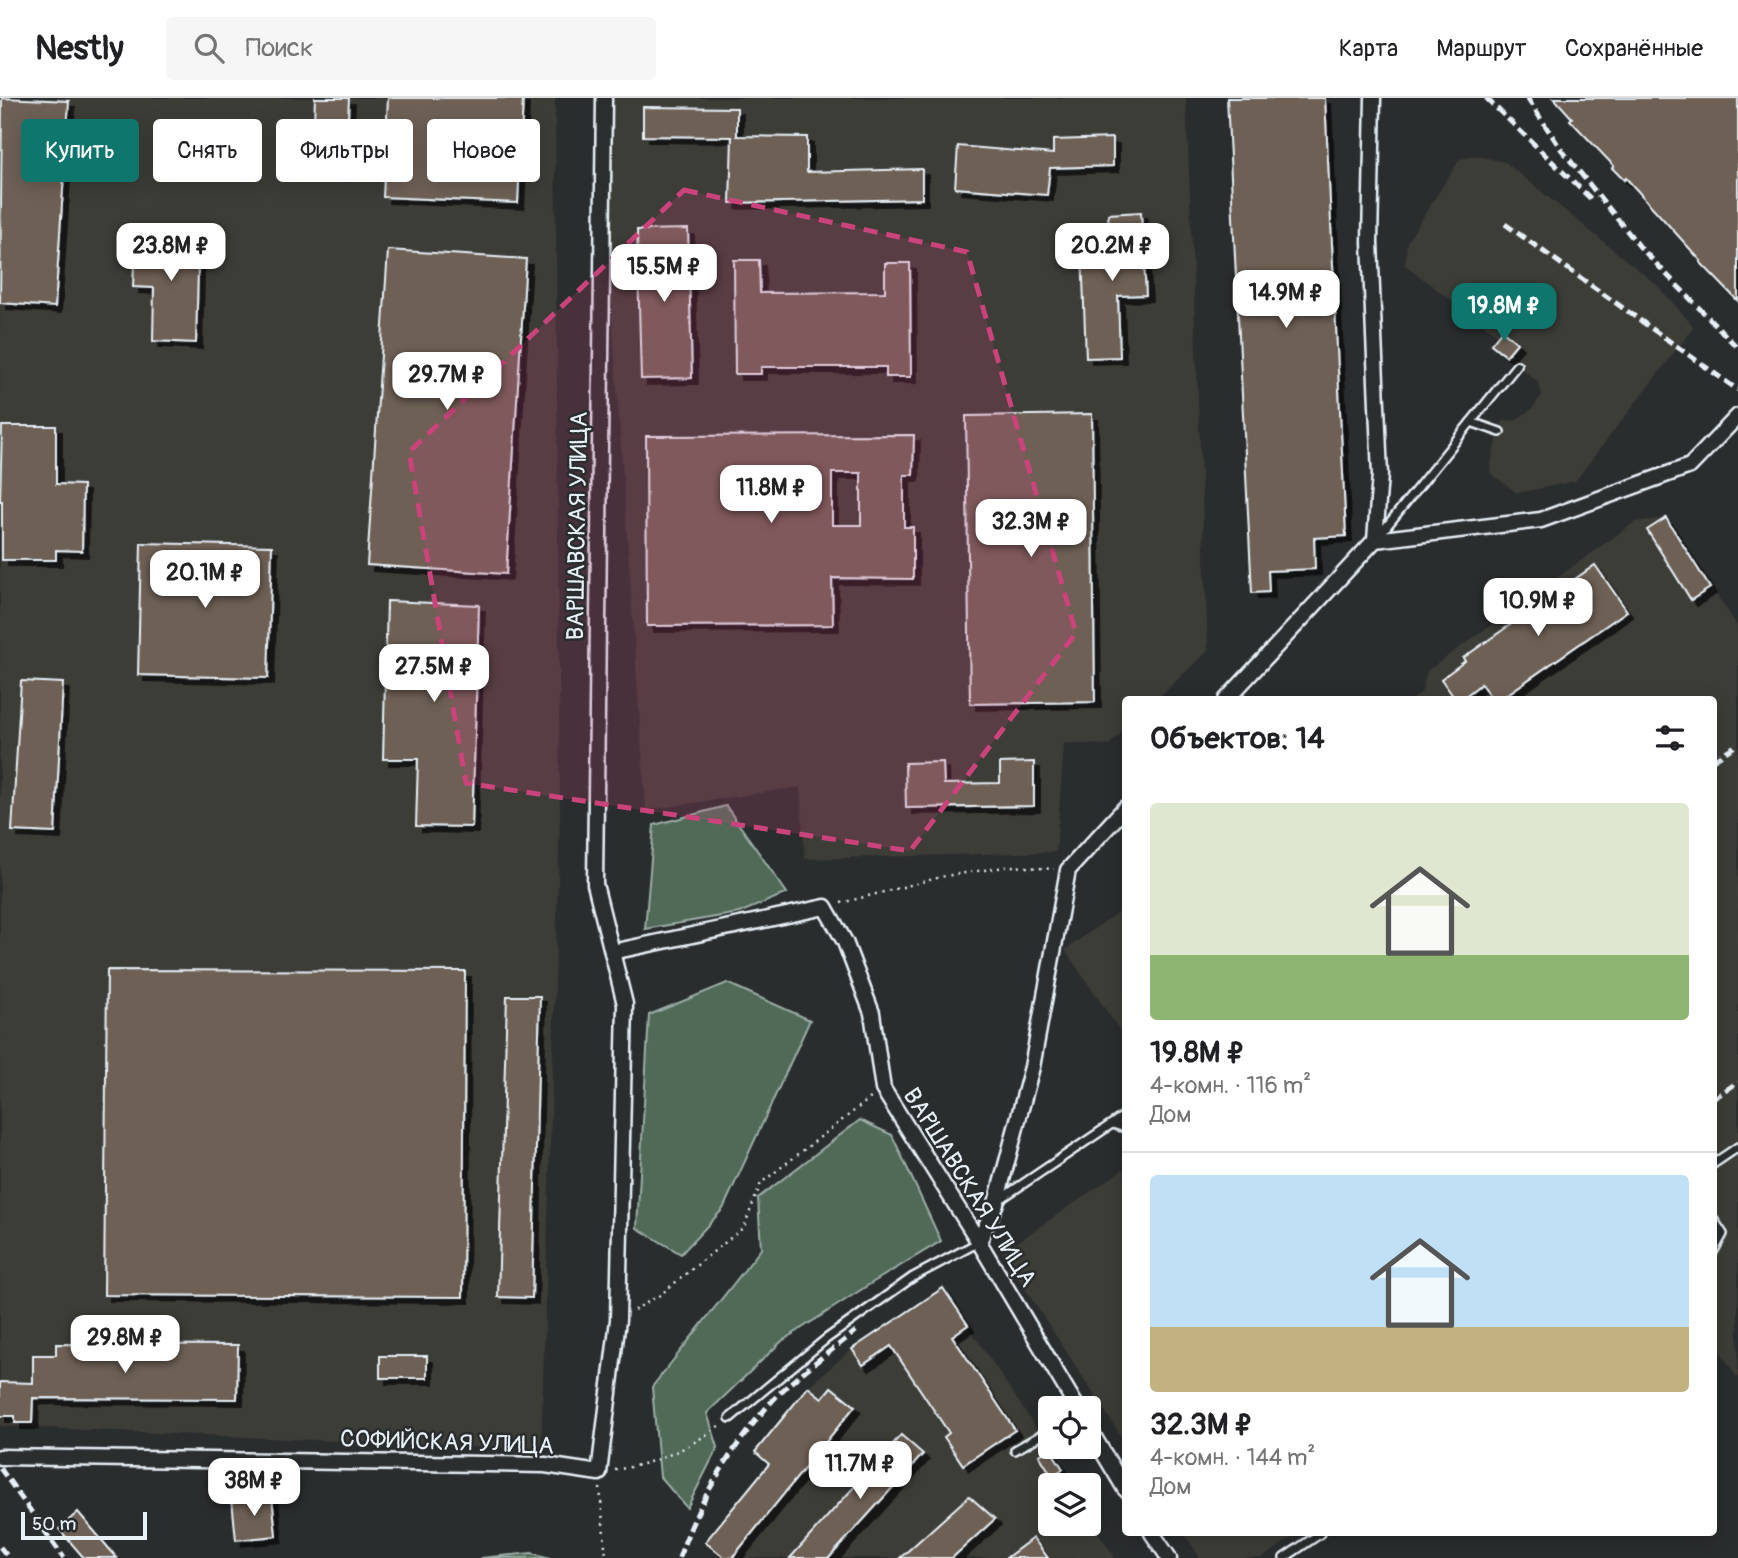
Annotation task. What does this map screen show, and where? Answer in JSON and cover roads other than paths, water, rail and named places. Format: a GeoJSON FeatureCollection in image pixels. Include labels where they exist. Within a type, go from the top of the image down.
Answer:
{"type":"FeatureCollection","features":[{"type":"Feature","properties":{"kind":"street","name":"ВАРШАВСКАЯ УЛИЦА"},"geometry":{"type":"LineString","coordinates":[[599,1473],[618,1320],[625,1004],[595,884],[604,98]]}},
{"type":"Feature","properties":{"kind":"street"},"geometry":{"type":"LineString","coordinates":[[1230,696],[1376,540],[1380,475],[1370,242],[1373,98]]}},
{"type":"Feature","properties":{"kind":"street"},"geometry":{"type":"LineString","coordinates":[[1376,540],[1541,520],[1690,466],[1738,416]]}},
{"type":"Feature","properties":{"kind":"street"},"geometry":{"type":"LineString","coordinates":[[979,1242],[996,1203],[1032,1067],[1068,870],[1122,811]]}},
{"type":"Feature","properties":{"kind":"street","name":"ВАРШАВСКАЯ УЛИЦА"},"geometry":{"type":"LineString","coordinates":[[612,952],[825,907],[845,942],[872,1013],[883,1088],[1070,1396]]}},
{"type":"Feature","properties":{"kind":"street"},"geometry":{"type":"LineString","coordinates":[[1101,1449],[1122,1484]]}},
{"type":"Feature","properties":{"kind":"street","name":"СОФИЙСКАЯ УЛИЦА"},"geometry":{"type":"LineString","coordinates":[[0,1457],[545,1465],[599,1473]]}},
{"type":"Feature","properties":{"kind":"street"},"geometry":{"type":"LineString","coordinates":[[1154,1536],[1169,1558]]}},
{"type":"Feature","properties":{"kind":"lane"},"geometry":{"type":"LineString","coordinates":[[1376,540],[1517,365]]}},
{"type":"Feature","properties":{"kind":"lane"},"geometry":{"type":"LineString","coordinates":[[1471,422],[1500,432]]}},
{"type":"Feature","properties":{"kind":"lane"},"geometry":{"type":"LineString","coordinates":[[996,1203],[1122,1117]]}},
{"type":"Feature","properties":{"kind":"lane"},"geometry":{"type":"LineString","coordinates":[[1113,1124],[1122,1127]]}},
{"type":"Feature","properties":{"kind":"lane"},"geometry":{"type":"LineString","coordinates":[[1717,1161],[1738,1147]]}},
{"type":"Feature","properties":{"kind":"lane"},"geometry":{"type":"LineString","coordinates":[[1717,1225],[1723,1234],[1717,1245]]}},
{"type":"Feature","properties":{"kind":"lane"},"geometry":{"type":"LineString","coordinates":[[730,1418],[826,1339],[913,1277],[979,1242]]}},
{"type":"Feature","properties":{"kind":"lane"},"geometry":{"type":"LineString","coordinates":[[1015,1450],[1038,1437]]}},
{"type":"Feature","properties":{"kind":"lane"},"geometry":{"type":"LineString","coordinates":[[1284,1558],[1317,1536]]}},
{"type":"Feature","properties":{"kind":"railway"},"geometry":{"type":"LineString","coordinates":[[1486,98],[1592,200]]}},
{"type":"Feature","properties":{"kind":"railway"},"geometry":{"type":"LineString","coordinates":[[1527,98],[1561,149],[1640,247],[1738,348]]}},
{"type":"Feature","properties":{"kind":"railway"},"geometry":{"type":"LineString","coordinates":[[1505,224],[1738,390]]}},
{"type":"Feature","properties":{"kind":"railway"},"geometry":{"type":"LineString","coordinates":[[1717,757],[1738,744]]}},
{"type":"Feature","properties":{"kind":"railway"},"geometry":{"type":"LineString","coordinates":[[1717,1096],[1738,1082]]}},
{"type":"Feature","properties":{"kind":"railway"},"geometry":{"type":"LineString","coordinates":[[679,1558],[696,1516],[718,1474],[758,1417],[792,1381],[856,1331]]}},
{"type":"Feature","properties":{"kind":"railway"},"geometry":{"type":"LineString","coordinates":[[0,1468],[64,1558]]}},
{"type":"Feature","properties":{"kind":"railway"},"geometry":{"type":"LineString","coordinates":[[0,1547],[9,1558]]}}]}
